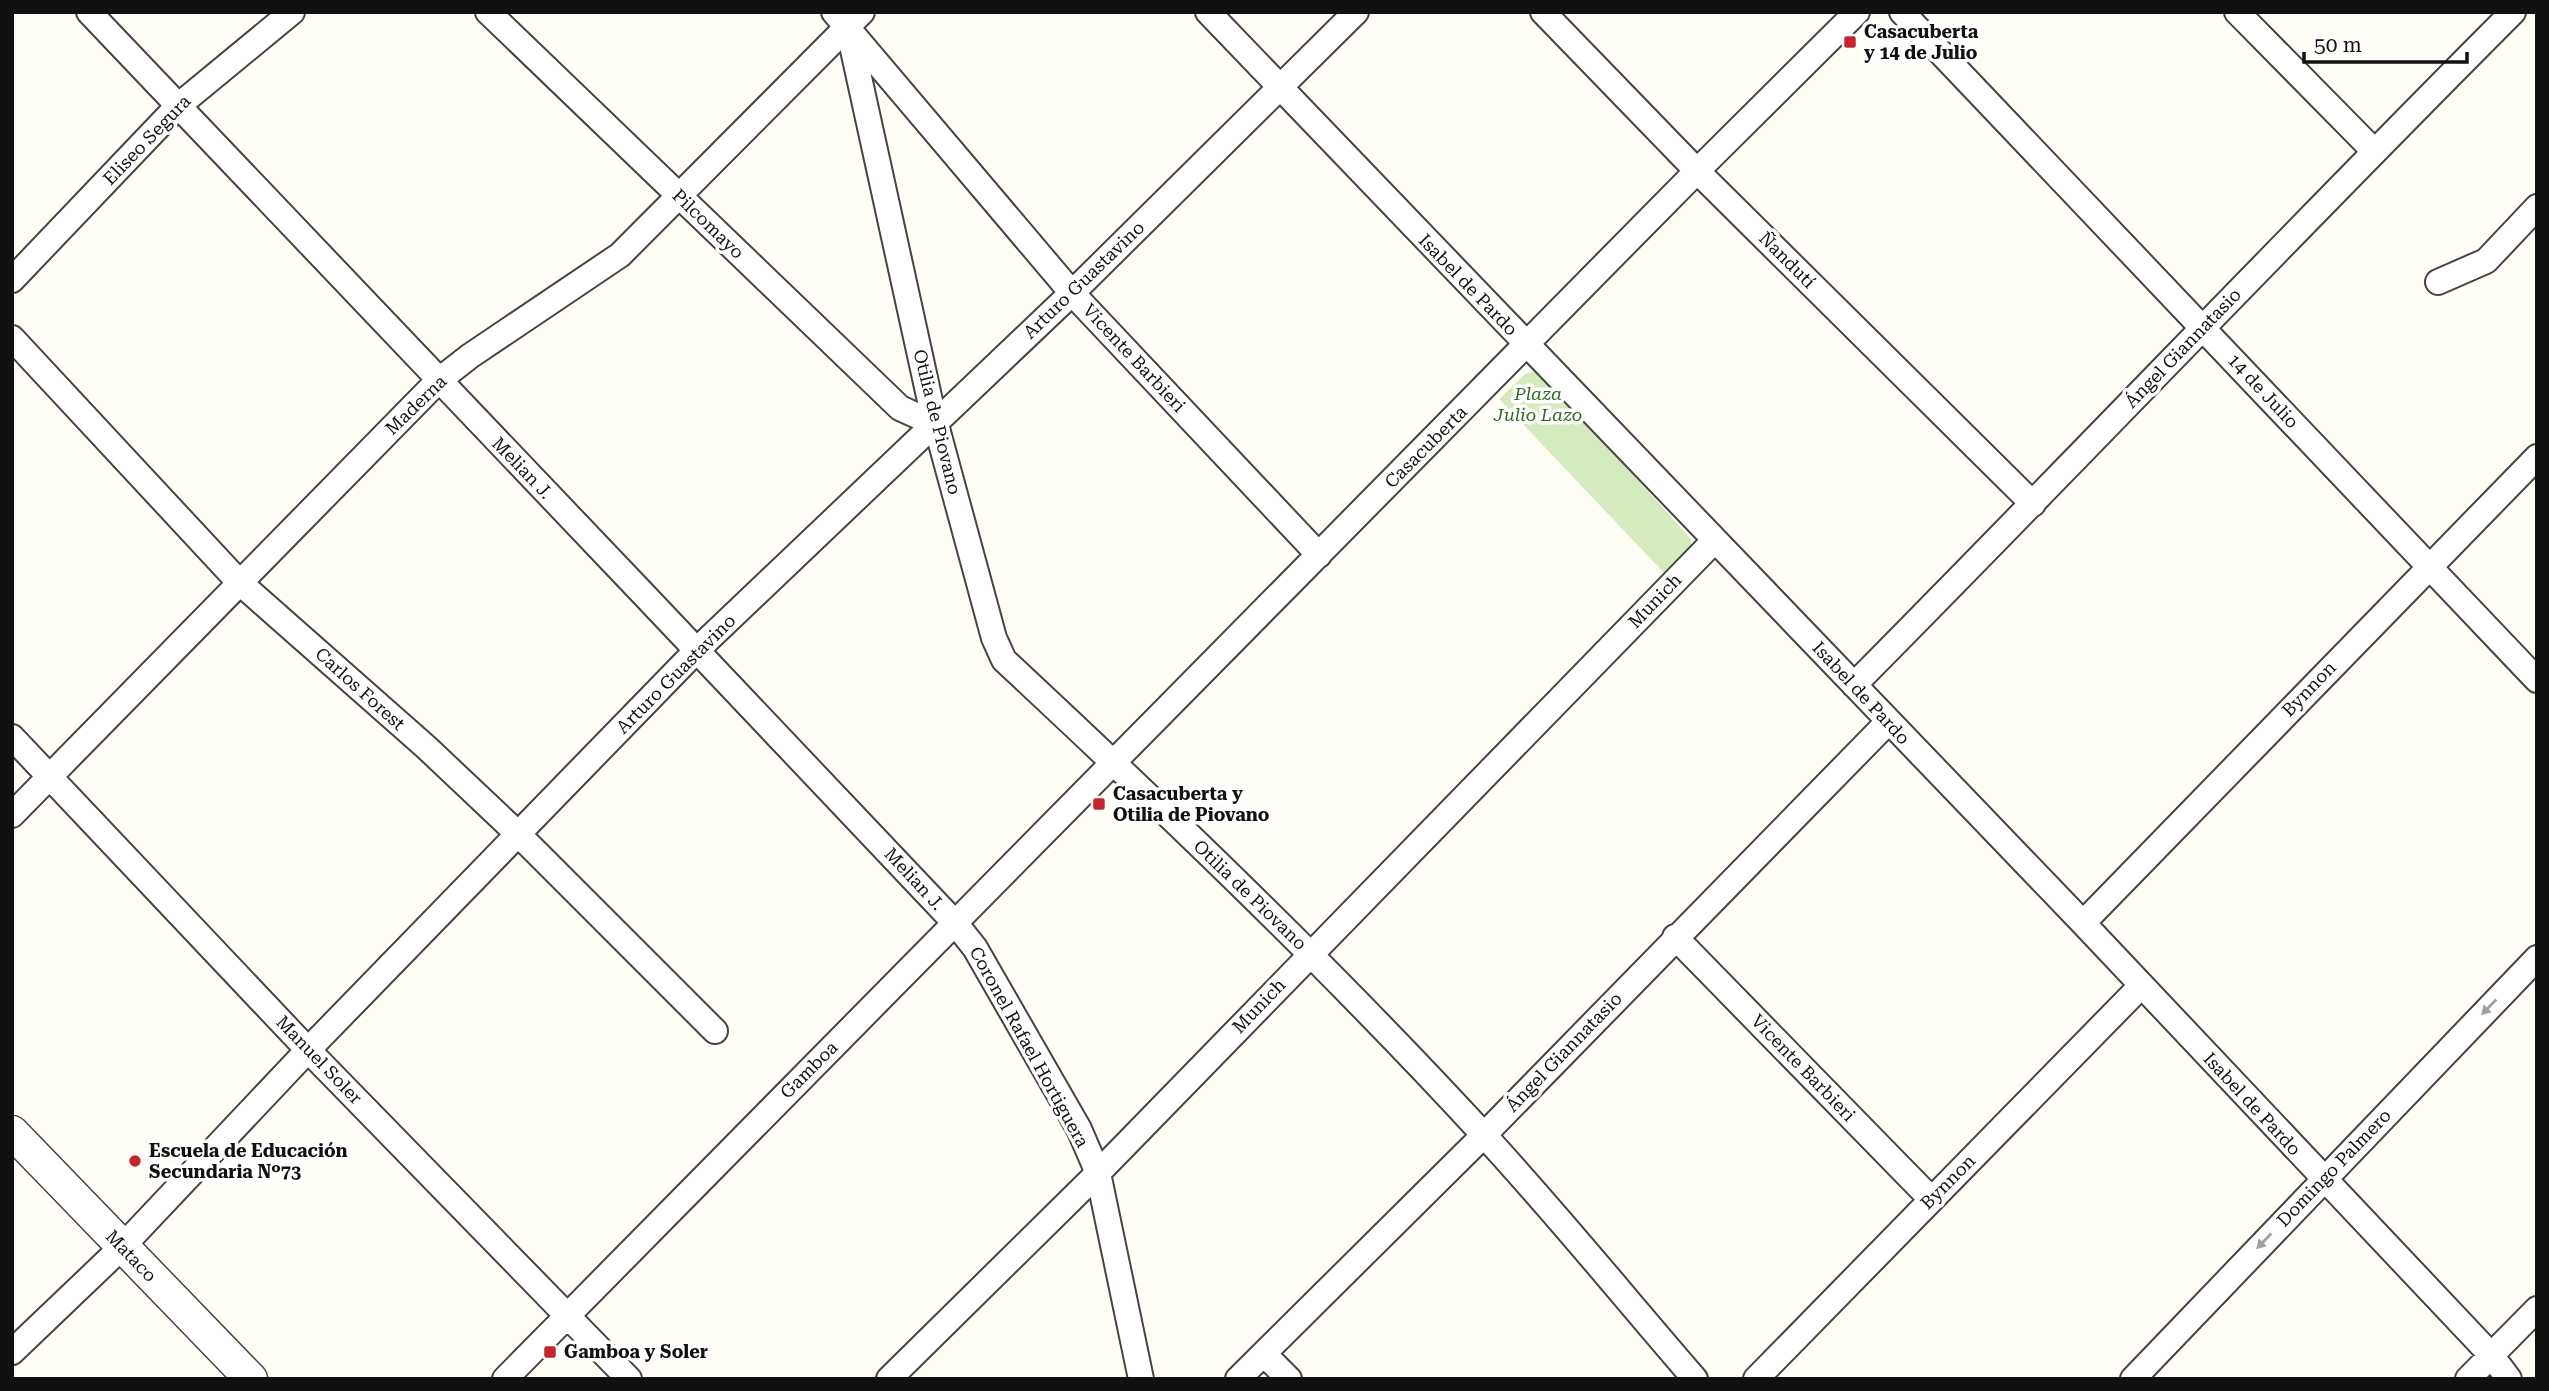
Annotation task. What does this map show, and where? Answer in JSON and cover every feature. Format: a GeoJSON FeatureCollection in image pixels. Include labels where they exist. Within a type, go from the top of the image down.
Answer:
{"type":"FeatureCollection","features":[{"type":"Feature","properties":{"kind":"street","name":"Melian J."},"geometry":{"type":"LineString","coordinates":[[89,12],[439,382],[698,649],[956,924]]}},
{"type":"Feature","properties":{"kind":"street","name":"Eliseo Segura"},"geometry":{"type":"LineString","coordinates":[[12,280],[178,106],[292,12]]}},
{"type":"Feature","properties":{"kind":"street","name":"Pilcomayo"},"geometry":{"type":"LineString","coordinates":[[488,12],[900,408],[935,424]]}},
{"type":"Feature","properties":{"kind":"street","name":"Isabel de Pardo"},"geometry":{"type":"LineString","coordinates":[[1208,12],[2083,923],[2491,1355],[2509,1379]]}},
{"type":"Feature","properties":{"kind":"street","name":"Arturo Guastavino"},"geometry":{"type":"LineString","coordinates":[[12,1352],[122,1247],[517,833],[698,649],[1072,293],[1356,12]]}},
{"type":"Feature","properties":{"kind":"street","name":"Ñandutí"},"geometry":{"type":"LineString","coordinates":[[1543,12],[1697,171],[2033,504]]}},
{"type":"Feature","properties":{"kind":"street","name":"Casacuberta"},"geometry":{"type":"LineString","coordinates":[[1114,763],[1857,12]]}},
{"type":"Feature","properties":{"kind":"street","name":"14 de Julio"},"geometry":{"type":"LineString","coordinates":[[1902,12],[2537,680]]}},
{"type":"Feature","properties":{"kind":"street"},"geometry":{"type":"LineString","coordinates":[[2236,12],[2374,151]]}},
{"type":"Feature","properties":{"kind":"street","name":"Ángel Giannatasio"},"geometry":{"type":"LineString","coordinates":[[1854,685],[2513,12]]}},
{"type":"Feature","properties":{"kind":"street","name":"Maderna"},"geometry":{"type":"LineString","coordinates":[[12,815],[439,382],[470,356],[620,255],[680,197],[848,17]]}},
{"type":"Feature","properties":{"kind":"street","name":"Vicente Barbieri"},"geometry":{"type":"LineString","coordinates":[[848,17],[1072,293],[1319,555]]}},
{"type":"Feature","properties":{"kind":"street","name":"Otilia de Piovano"},"geometry":{"type":"LineString","coordinates":[[848,17],[935,424],[994,638],[1004,660],[1311,954],[1484,1135],[1695,1379]]}},
{"type":"Feature","properties":{"kind":"street"},"geometry":{"type":"LineString","coordinates":[[2438,282],[2486,261],[2537,207]]}},
{"type":"Feature","properties":{"kind":"street","name":"Carlos Forest"},"geometry":{"type":"LineString","coordinates":[[12,338],[239,582],[426,747],[517,833],[715,1031]]}},
{"type":"Feature","properties":{"kind":"street","name":"Bynnon"},"geometry":{"type":"LineString","coordinates":[[2083,923],[2537,457]]}},
{"type":"Feature","properties":{"kind":"street","name":"Munich"},"geometry":{"type":"LineString","coordinates":[[889,1379],[1098,1172],[1714,541]]}},
{"type":"Feature","properties":{"kind":"street","name":"Ángel Giannatasio"},"geometry":{"type":"LineString","coordinates":[[1238,1379],[1484,1135],[1888,722]]}},
{"type":"Feature","properties":{"kind":"street","name":"Manuel Soler"},"geometry":{"type":"LineString","coordinates":[[12,737],[308,1050],[629,1379]]}},
{"type":"Feature","properties":{"kind":"street","name":"Gamboa"},"geometry":{"type":"LineString","coordinates":[[505,1379],[1114,763]]}},
{"type":"Feature","properties":{"kind":"street","name":"Coronel Rafael Hortiguera"},"geometry":{"type":"LineString","coordinates":[[956,924],[975,948],[1079,1129],[1098,1172],[1141,1379]]}},
{"type":"Feature","properties":{"kind":"street","name":"Vicente Barbieri"},"geometry":{"type":"LineString","coordinates":[[1675,937],[1930,1199]]}},
{"type":"Feature","properties":{"kind":"street","name":"Domingo Palmero"},"geometry":{"type":"LineString","coordinates":[[2133,1379],[2537,958]]}},
{"type":"Feature","properties":{"kind":"street","name":"Bynnon"},"geometry":{"type":"LineString","coordinates":[[1756,1379],[2141,986]]}},
{"type":"Feature","properties":{"kind":"street","name":"Mataco"},"geometry":{"type":"LineString","coordinates":[[12,1132],[251,1379]]}},
{"type":"Feature","properties":{"kind":"street"},"geometry":{"type":"LineString","coordinates":[[2468,1379],[2537,1309]]}},
{"type":"Feature","properties":{"kind":"street"},"geometry":{"type":"LineString","coordinates":[[1264,1354],[1289,1379]]}},
{"type":"Feature","properties":{"kind":"green space","name":"Plaza Julio Lazo"},"geometry":{"type":"Polygon","coordinates":[[[1539,370],[1691,539],[1691,550],[1667,576],[1499,399],[1525,374],[1539,370]]]}},
{"type":"Feature","properties":{"kind":"place","name":"Casacuberta y 14 de Julio"},"geometry":{"type":"Point","coordinates":[1850,42]}},
{"type":"Feature","properties":{"kind":"place","name":"Casacuberta y Otilia de Piovano"},"geometry":{"type":"Point","coordinates":[1099,804]}},
{"type":"Feature","properties":{"kind":"place","name":"Escuela de Educación Secundaria Nº73"},"geometry":{"type":"Point","coordinates":[135,1161]}},
{"type":"Feature","properties":{"kind":"place","name":"Gamboa y Soler"},"geometry":{"type":"Point","coordinates":[550,1352]}}]}
